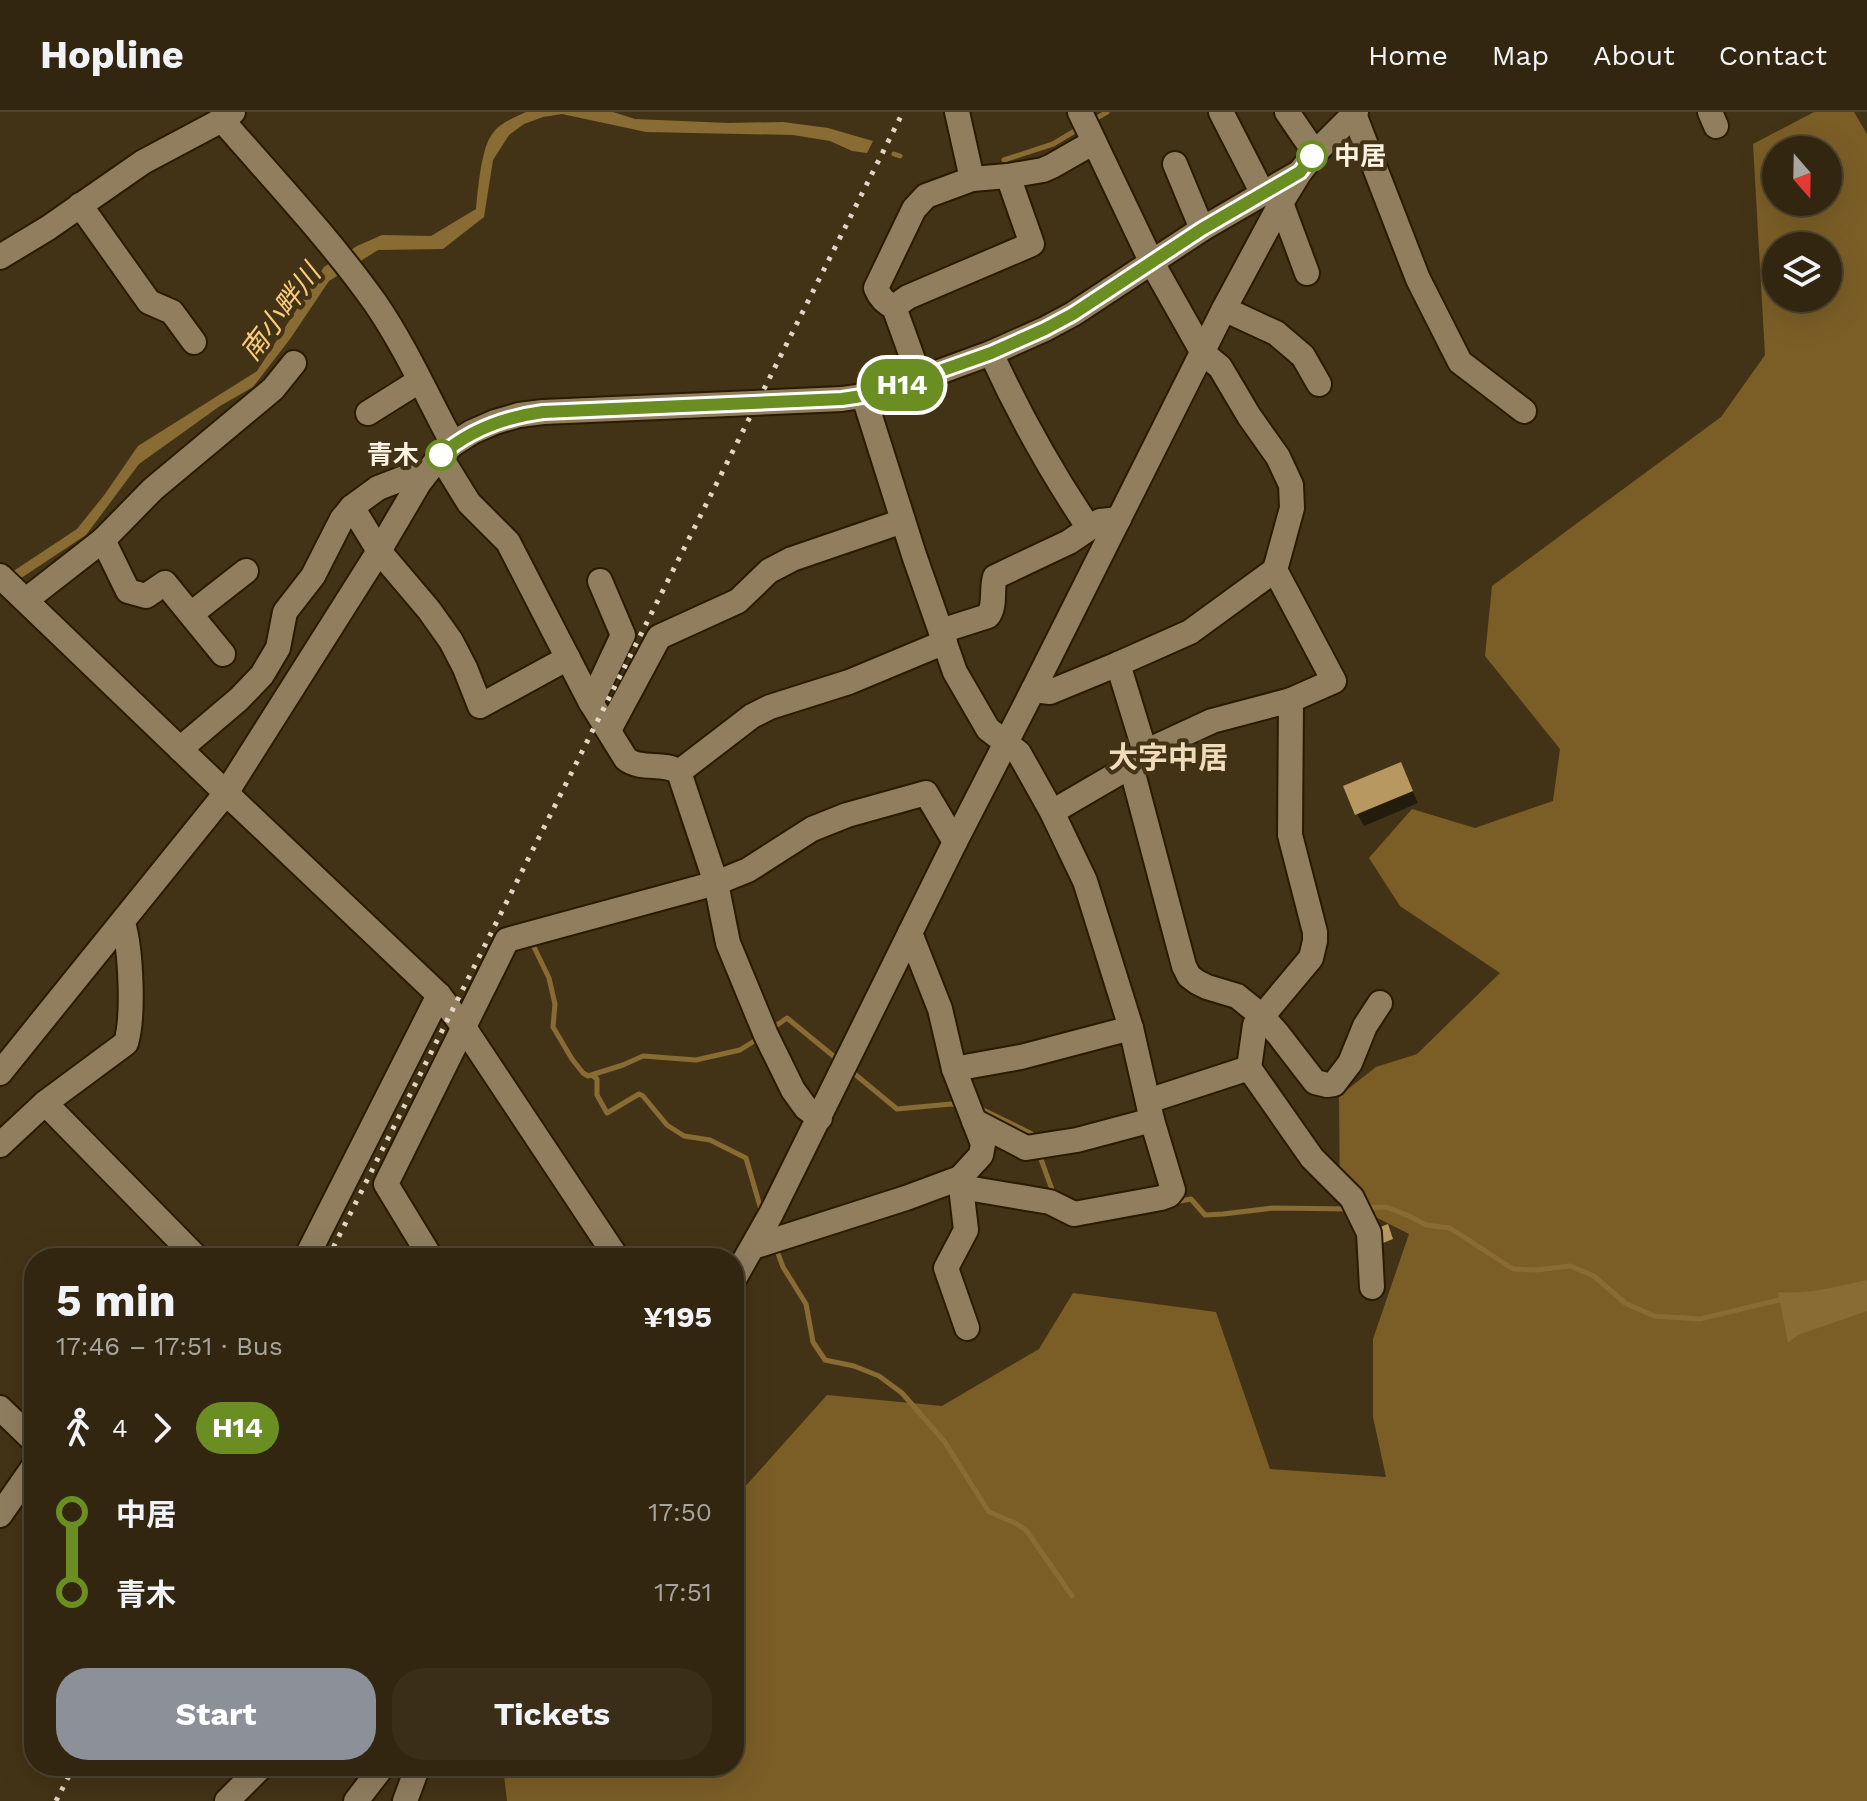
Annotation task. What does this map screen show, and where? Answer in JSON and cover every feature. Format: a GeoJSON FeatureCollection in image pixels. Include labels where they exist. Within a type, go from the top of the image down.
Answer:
{"type":"FeatureCollection","features":[{"type":"Feature","properties":{"kind":"street"},"geometry":{"type":"LineString","coordinates":[[957,112],[972,179]]}},
{"type":"Feature","properties":{"kind":"street"},"geometry":{"type":"LineString","coordinates":[[1221,112],[1272,198],[1307,273]]}},
{"type":"Feature","properties":{"kind":"street"},"geometry":{"type":"LineString","coordinates":[[1287,112],[1315,153]]}},
{"type":"Feature","properties":{"kind":"street"},"geometry":{"type":"LineString","coordinates":[[180,749],[239,699],[262,675],[278,648],[285,612],[313,576],[342,519],[352,507],[378,488],[440,457],[472,432],[519,415],[543,412],[864,397],[920,379],[1045,329],[1202,229],[1272,198],[1355,113],[1418,279],[1460,362],[1524,411]]}},
{"type":"Feature","properties":{"kind":"street"},"geometry":{"type":"LineString","coordinates":[[0,257],[213,118],[342,259],[392,328],[419,381],[440,457],[469,503],[508,542],[591,703],[626,759],[634,765],[670,766],[679,772],[716,883],[728,943],[766,1035],[793,1090],[806,1108],[820,1118]]}},
{"type":"Feature","properties":{"kind":"street"},"geometry":{"type":"LineString","coordinates":[[920,379],[894,307],[880,297],[876,288],[914,209],[926,196],[953,184],[1052,166],[1088,129],[1151,261],[1203,353],[1220,367],[1278,457],[1291,485],[1292,508],[1275,570],[1190,632],[1050,692],[1033,690]]}},
{"type":"Feature","properties":{"kind":"street"},"geometry":{"type":"LineString","coordinates":[[1175,164],[1202,229]]}},
{"type":"Feature","properties":{"kind":"street"},"geometry":{"type":"LineString","coordinates":[[894,307],[908,297],[1032,244],[1008,176]]}},
{"type":"Feature","properties":{"kind":"street"},"geometry":{"type":"LineString","coordinates":[[744,1262],[820,1118],[955,842],[1203,353],[1272,198]]}},
{"type":"Feature","properties":{"kind":"street"},"geometry":{"type":"LineString","coordinates":[[80,205],[149,302],[172,312],[194,342]]}},
{"type":"Feature","properties":{"kind":"street"},"geometry":{"type":"LineString","coordinates":[[1224,309],[1276,333],[1303,356],[1319,384]]}},
{"type":"Feature","properties":{"kind":"street"},"geometry":{"type":"LineString","coordinates":[[991,353],[1060,486],[1089,528]]}},
{"type":"Feature","properties":{"kind":"street"},"geometry":{"type":"LineString","coordinates":[[23,597],[103,540],[153,489],[273,389],[294,363]]}},
{"type":"Feature","properties":{"kind":"street"},"geometry":{"type":"LineString","coordinates":[[368,413],[419,381]]}},
{"type":"Feature","properties":{"kind":"street"},"geometry":{"type":"LineString","coordinates":[[753,1247],[960,1183],[1050,1202],[1074,1214],[1161,1198],[1173,1190],[1131,1028],[1085,881],[1019,753],[988,729],[955,672],[864,397]]}},
{"type":"Feature","properties":{"kind":"street"},"geometry":{"type":"LineString","coordinates":[[0,1073],[226,793],[440,457]]}},
{"type":"Feature","properties":{"kind":"street"},"geometry":{"type":"LineString","coordinates":[[352,507],[379,551],[451,641],[480,706],[568,658]]}},
{"type":"Feature","properties":{"kind":"street"},"geometry":{"type":"LineString","coordinates":[[679,772],[761,711],[849,682],[988,616],[992,611],[995,577],[1069,542],[1100,521],[1119,519]]}},
{"type":"Feature","properties":{"kind":"street"},"geometry":{"type":"LineString","coordinates":[[609,730],[659,637],[738,601],[769,571],[792,559],[903,521]]}},
{"type":"Feature","properties":{"kind":"street"},"geometry":{"type":"LineString","coordinates":[[103,540],[128,591],[146,596],[165,583],[223,654]]}},
{"type":"Feature","properties":{"kind":"street"},"geometry":{"type":"LineString","coordinates":[[1052,812],[1138,759],[1212,721],[1291,700],[1334,681],[1275,570]]}},
{"type":"Feature","properties":{"kind":"street"},"geometry":{"type":"LineString","coordinates":[[191,614],[246,571]]}},
{"type":"Feature","properties":{"kind":"street"},"geometry":{"type":"LineString","coordinates":[[0,576],[439,995],[463,1026],[610,1248]]}},
{"type":"Feature","properties":{"kind":"street"},"geometry":{"type":"LineString","coordinates":[[591,703],[623,635],[600,581]]}},
{"type":"Feature","properties":{"kind":"street"},"geometry":{"type":"LineString","coordinates":[[1118,664],[1184,966],[1189,976],[1207,987],[1237,996],[1262,1016],[1315,1082],[1327,1085],[1334,1084],[1350,1063],[1365,1026],[1380,1003]]}},
{"type":"Feature","properties":{"kind":"street"},"geometry":{"type":"LineString","coordinates":[[1291,700],[1290,835],[1315,941],[1311,958],[1255,1025],[1249,1068],[1312,1158],[1352,1198],[1369,1233],[1372,1287]]}},
{"type":"Feature","properties":{"kind":"street"},"geometry":{"type":"LineString","coordinates":[[425,1248],[386,1184],[507,940],[716,883],[748,870],[812,829],[847,815],[926,793],[955,842]]}},
{"type":"Feature","properties":{"kind":"street"},"geometry":{"type":"LineString","coordinates":[[0,1145],[45,1103],[126,1043],[131,1028],[128,938],[123,923]]}},
{"type":"Feature","properties":{"kind":"street"},"geometry":{"type":"LineString","coordinates":[[910,933],[940,1009],[954,1069],[983,1144],[981,1155],[960,1183],[966,1230],[946,1268],[967,1328]]}},
{"type":"Feature","properties":{"kind":"street"},"geometry":{"type":"LineString","coordinates":[[311,1248],[439,995]]}},
{"type":"Feature","properties":{"kind":"street"},"geometry":{"type":"LineString","coordinates":[[954,1069],[1021,1057],[1131,1028]]}},
{"type":"Feature","properties":{"kind":"street"},"geometry":{"type":"LineString","coordinates":[[974,1121],[1026,1148],[1077,1140],[1249,1068]]}},
{"type":"Feature","properties":{"kind":"street"},"geometry":{"type":"LineString","coordinates":[[45,1103],[187,1248]]}},
{"type":"Feature","properties":{"kind":"street"},"geometry":{"type":"LineString","coordinates":[[0,1408],[24,1431]]}},
{"type":"Feature","properties":{"kind":"street"},"geometry":{"type":"LineString","coordinates":[[0,1515],[24,1480]]}},
{"type":"Feature","properties":{"kind":"street"},"geometry":{"type":"LineString","coordinates":[[227,1801],[252,1776]]}},
{"type":"Feature","properties":{"kind":"street"},"geometry":{"type":"LineString","coordinates":[[356,1801],[375,1776]]}},
{"type":"Feature","properties":{"kind":"street"},"geometry":{"type":"LineString","coordinates":[[405,1801],[414,1776]]}},
{"type":"Feature","properties":{"kind":"shaded area"},"geometry":{"type":"Polygon","coordinates":[[[526,112],[613,112],[635,119],[783,122],[828,128],[873,141],[867,153],[852,151],[830,141],[793,135],[646,132],[562,114],[524,124],[509,135],[493,160],[484,217],[443,249],[378,250],[329,281],[253,387],[220,406],[139,464],[86,535],[0,592],[0,580],[77,529],[138,446],[257,371],[324,267],[357,246],[382,235],[431,236],[476,209],[481,169],[489,140],[500,126],[526,112]]]}},
{"type":"Feature","properties":{"kind":"shaded area"},"geometry":{"type":"Polygon","coordinates":[[[1814,112],[1854,112],[1867,134],[1867,1801],[507,1801],[504,1776],[744,1776],[744,1488],[827,1395],[942,1406],[1039,1349],[1073,1293],[1216,1312],[1270,1469],[1386,1477],[1373,1417],[1373,1339],[1409,1234],[1340,1199],[1339,1096],[1376,1067],[1417,1054],[1500,973],[1400,906],[1369,858],[1412,809],[1475,828],[1553,801],[1560,749],[1485,656],[1492,586],[1721,417],[1765,355],[1763,312],[1842,312],[1842,232],[1762,232],[1762,302],[1753,144],[1762,139],[1762,216],[1842,216],[1842,136],[1768,136],[1814,112]]]}},
{"type":"Feature","properties":{"kind":"shaded area"},"geometry":{"type":"Polygon","coordinates":[[[1867,1280],[1867,1311],[1798,1335],[1788,1343],[1778,1292],[1812,1291],[1867,1280]]]}},
{"type":"Feature","properties":{"kind":"building"},"geometry":{"type":"Polygon","coordinates":[[[1401,762],[1413,791],[1355,815],[1343,786],[1401,762]]]}},
{"type":"Feature","properties":{"kind":"building"},"geometry":{"type":"Polygon","coordinates":[[[1388,1224],[1393,1239],[1383,1243],[1378,1228],[1388,1224]]]}},
{"type":"Feature","properties":{"kind":"waterway","name":"南小畔川"},"geometry":{"type":"LineString","coordinates":[[1090,122],[1107,112]]}},
{"type":"Feature","properties":{"kind":"waterway","name":"南小畔川"},"geometry":{"type":"LineString","coordinates":[[1004,160],[1053,144],[1078,129]]}},
{"type":"Feature","properties":{"kind":"waterway","name":"南小畔川"},"geometry":{"type":"LineString","coordinates":[[894,154],[900,156]]}},
{"type":"Feature","properties":{"kind":"waterway"},"geometry":{"type":"LineString","coordinates":[[533,945],[549,978],[555,1004],[553,1027],[572,1059],[588,1076],[643,1056],[696,1060],[740,1050],[759,1038]]}},
{"type":"Feature","properties":{"kind":"waterway"},"geometry":{"type":"LineString","coordinates":[[770,1030],[787,1018],[837,1059]]}},
{"type":"Feature","properties":{"kind":"waterway"},"geometry":{"type":"LineString","coordinates":[[851,1071],[897,1109],[959,1105]]}},
{"type":"Feature","properties":{"kind":"waterway"},"geometry":{"type":"LineString","coordinates":[[593,1076],[597,1079],[597,1095],[607,1113],[639,1094],[667,1125],[684,1136],[710,1140],[746,1158],[762,1213]]}},
{"type":"Feature","properties":{"kind":"waterway"},"geometry":{"type":"LineString","coordinates":[[977,1107],[1032,1134],[1034,1138]]}},
{"type":"Feature","properties":{"kind":"waterway"},"geometry":{"type":"LineString","coordinates":[[1038,1151],[1054,1195]]}},
{"type":"Feature","properties":{"kind":"waterway"},"geometry":{"type":"LineString","coordinates":[[1174,1202],[1191,1199],[1205,1215],[1273,1208],[1349,1209]]}},
{"type":"Feature","properties":{"kind":"waterway"},"geometry":{"type":"LineString","coordinates":[[1367,1208],[1386,1207],[1426,1225],[1450,1228],[1513,1269],[1570,1266],[1594,1276],[1625,1303],[1654,1316],[1700,1319],[1783,1299]]}},
{"type":"Feature","properties":{"kind":"waterway"},"geometry":{"type":"LineString","coordinates":[[776,1248],[783,1267],[806,1304],[813,1342],[825,1360],[854,1366],[879,1376],[902,1393],[944,1441],[989,1512],[1026,1530],[1072,1596]]}},
{"type":"Feature","properties":{"kind":"railway"},"geometry":{"type":"LineString","coordinates":[[333,1248],[903,112]]}},
{"type":"Feature","properties":{"kind":"railway"},"geometry":{"type":"LineString","coordinates":[[56,1801],[69,1776]]}},
{"type":"Feature","properties":{"kind":"bus line","name":"H14"},"geometry":{"type":"LineString","coordinates":[[441,455],[472,432],[519,415],[842,399],[864,397],[920,379],[991,353],[1073,314],[1202,229],[1300,172],[1312,156]]}},
{"type":"Feature","properties":{"kind":"place","name":"中居"},"geometry":{"type":"Point","coordinates":[1312,156]}},
{"type":"Feature","properties":{"kind":"place","name":"青木"},"geometry":{"type":"Point","coordinates":[441,455]}},
{"type":"Feature","properties":{"kind":"district","name":"大字中居"},"geometry":{"type":"Point","coordinates":[1168,758]}}]}
